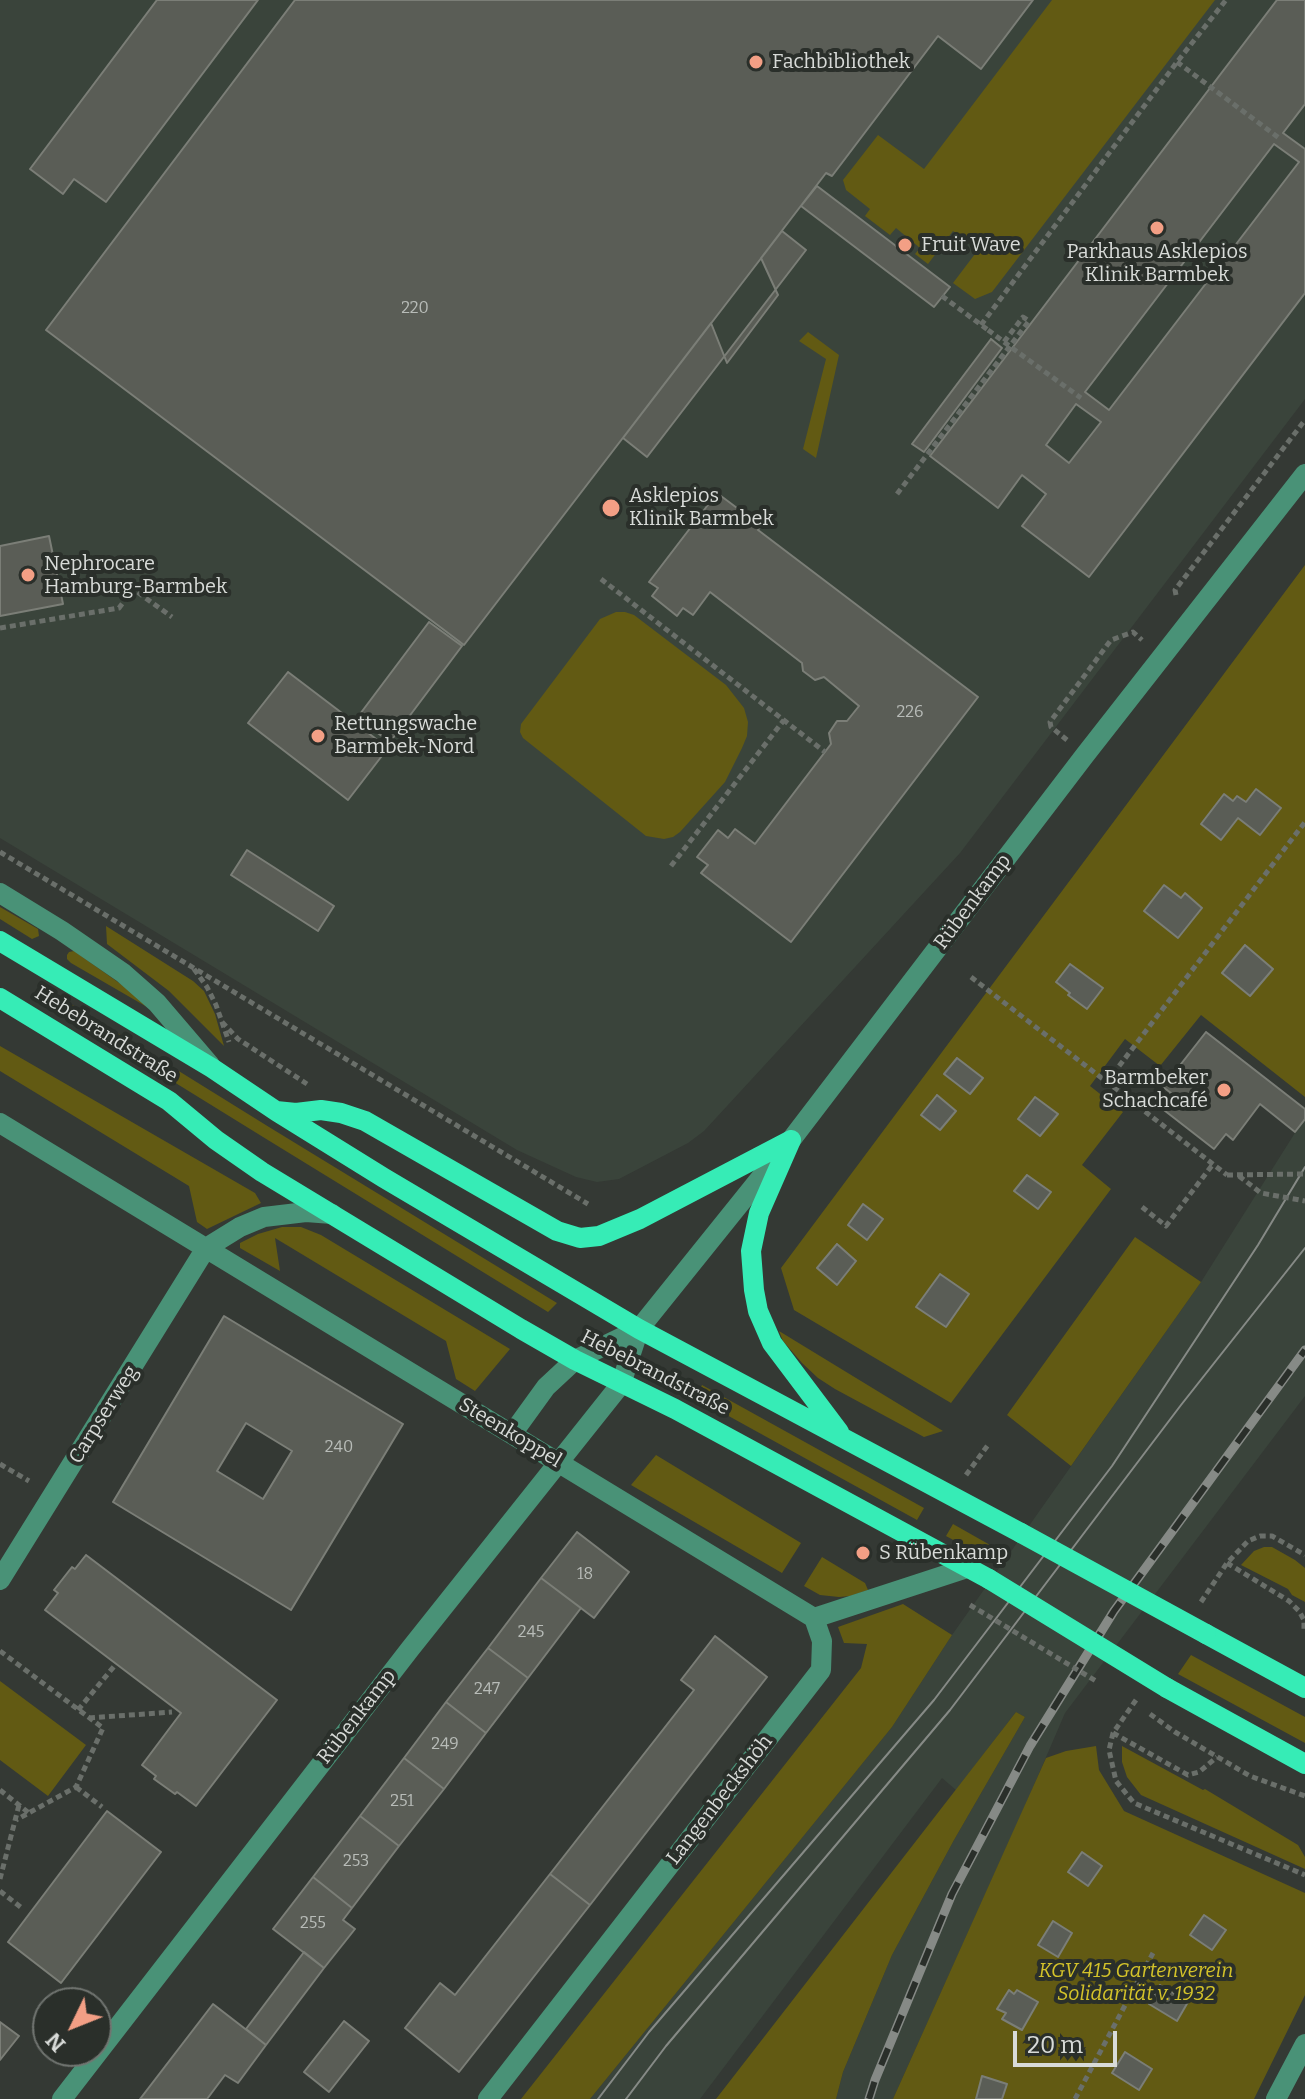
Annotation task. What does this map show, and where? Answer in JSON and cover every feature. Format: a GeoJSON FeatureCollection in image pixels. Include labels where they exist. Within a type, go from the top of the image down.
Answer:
{"type":"FeatureCollection","features":[{"type":"Feature","properties":{"kind":"main road","name":"Hebebrandstraße"},"geometry":{"type":"LineString","coordinates":[[0,941],[639,1329],[1305,1688]]}},
{"type":"Feature","properties":{"kind":"main road","name":"Hebebrandstraße"},"geometry":{"type":"LineString","coordinates":[[0,998],[169,1101],[216,1140],[262,1172],[575,1360],[689,1417],[989,1579],[1167,1688],[1305,1764]]}},
{"type":"Feature","properties":{"kind":"main road"},"geometry":{"type":"LineString","coordinates":[[276,1111],[296,1113],[321,1110],[365,1121],[557,1231],[580,1238],[599,1236],[640,1219],[791,1140]]}},
{"type":"Feature","properties":{"kind":"main road"},"geometry":{"type":"LineString","coordinates":[[791,1140],[759,1213],[751,1251],[756,1303],[772,1343],[844,1438]]}},
{"type":"Feature","properties":{"kind":"street","name":"Rübenkamp"},"geometry":{"type":"LineString","coordinates":[[62,2099],[410,1649],[621,1384],[639,1329],[791,1140],[1305,474]]}},
{"type":"Feature","properties":{"kind":"street","name":"Hebebrandstraße"},"geometry":{"type":"LineString","coordinates":[[0,893],[123,973],[157,1003],[212,1068]]}},
{"type":"Feature","properties":{"kind":"street","name":"Steenkoppel"},"geometry":{"type":"LineString","coordinates":[[0,1123],[814,1618]]}},
{"type":"Feature","properties":{"kind":"street"},"geometry":{"type":"LineString","coordinates":[[206,1248],[240,1227],[264,1217],[296,1213],[332,1214]]}},
{"type":"Feature","properties":{"kind":"street","name":"Carpserweg"},"geometry":{"type":"LineString","coordinates":[[0,1580],[206,1248]]}},
{"type":"Feature","properties":{"kind":"street","name":"Rübenkamp"},"geometry":{"type":"LineString","coordinates":[[512,1434],[546,1387],[575,1360],[639,1329]]}},
{"type":"Feature","properties":{"kind":"street"},"geometry":{"type":"LineString","coordinates":[[814,1618],[967,1568]]}},
{"type":"Feature","properties":{"kind":"street","name":"Langenbeckshöh"},"geometry":{"type":"LineString","coordinates":[[488,2099],[821,1670],[822,1641],[814,1618]]}},
{"type":"Feature","properties":{"kind":"street"},"geometry":{"type":"LineString","coordinates":[[1276,2099],[1305,2044]]}},
{"type":"Feature","properties":{"kind":"path"},"geometry":{"type":"LineString","coordinates":[[981,325],[1226,0]]}},
{"type":"Feature","properties":{"kind":"path"},"geometry":{"type":"LineString","coordinates":[[1177,62],[1279,138]]}},
{"type":"Feature","properties":{"kind":"path"},"geometry":{"type":"LineString","coordinates":[[942,296],[1081,398]]}},
{"type":"Feature","properties":{"kind":"path"},"geometry":{"type":"LineString","coordinates":[[897,494],[1029,321],[1023,317],[1004,342]]}},
{"type":"Feature","properties":{"kind":"path"},"geometry":{"type":"LineString","coordinates":[[1175,590],[1305,420]]}},
{"type":"Feature","properties":{"kind":"path"},"geometry":{"type":"LineString","coordinates":[[601,579],[825,752]]}},
{"type":"Feature","properties":{"kind":"path"},"geometry":{"type":"LineString","coordinates":[[0,628],[119,608],[133,589],[172,617]]}},
{"type":"Feature","properties":{"kind":"path"},"geometry":{"type":"LineString","coordinates":[[1061,736],[1050,722],[1111,640],[1133,632],[1138,637]]}},
{"type":"Feature","properties":{"kind":"path"},"geometry":{"type":"LineString","coordinates":[[671,866],[784,720]]}},
{"type":"Feature","properties":{"kind":"path"},"geometry":{"type":"LineString","coordinates":[[1107,1082],[1305,822]]}},
{"type":"Feature","properties":{"kind":"path"},"geometry":{"type":"LineString","coordinates":[[0,852],[588,1204]]}},
{"type":"Feature","properties":{"kind":"path"},"geometry":{"type":"LineString","coordinates":[[191,965],[207,987],[222,1022],[232,1034],[314,1088]]}},
{"type":"Feature","properties":{"kind":"path"},"geometry":{"type":"LineString","coordinates":[[971,977],[1227,1175],[1305,1174]]}},
{"type":"Feature","properties":{"kind":"path"},"geometry":{"type":"LineString","coordinates":[[1142,1207],[1166,1226],[1213,1164]]}},
{"type":"Feature","properties":{"kind":"path"},"geometry":{"type":"LineString","coordinates":[[1238,1175],[1261,1193],[1305,1201]]}},
{"type":"Feature","properties":{"kind":"path"},"geometry":{"type":"LineString","coordinates":[[964,1477],[988,1445]]}},
{"type":"Feature","properties":{"kind":"path"},"geometry":{"type":"LineString","coordinates":[[1304,1629],[1304,1620],[1289,1601],[1227,1563],[1248,1541],[1260,1536],[1272,1536],[1305,1555]]}},
{"type":"Feature","properties":{"kind":"path"},"geometry":{"type":"LineString","coordinates":[[970,1605],[1098,1682]]}},
{"type":"Feature","properties":{"kind":"path"},"geometry":{"type":"LineString","coordinates":[[0,1651],[103,1728],[76,1787],[16,1820]]}},
{"type":"Feature","properties":{"kind":"path"},"geometry":{"type":"LineString","coordinates":[[78,1710],[116,1664]]}},
{"type":"Feature","properties":{"kind":"path"},"geometry":{"type":"LineString","coordinates":[[1124,1697],[1137,1705]]}},
{"type":"Feature","properties":{"kind":"path"},"geometry":{"type":"LineString","coordinates":[[89,1718],[172,1712]]}},
{"type":"Feature","properties":{"kind":"path"},"geometry":{"type":"LineString","coordinates":[[1150,1713],[1175,1732],[1250,1776],[1305,1796]]}},
{"type":"Feature","properties":{"kind":"path"},"geometry":{"type":"LineString","coordinates":[[1113,1733],[1188,1775],[1199,1772],[1217,1757]]}},
{"type":"Feature","properties":{"kind":"path"},"geometry":{"type":"LineString","coordinates":[[1109,1750],[1116,1781],[1134,1803],[1305,1875]]}},
{"type":"Feature","properties":{"kind":"path"},"geometry":{"type":"LineString","coordinates":[[76,1787],[102,1807]]}},
{"type":"Feature","properties":{"kind":"path"},"geometry":{"type":"LineString","coordinates":[[0,1790],[29,1813]]}},
{"type":"Feature","properties":{"kind":"path"},"geometry":{"type":"LineString","coordinates":[[0,1879],[19,1805]]}},
{"type":"Feature","properties":{"kind":"path"},"geometry":{"type":"LineString","coordinates":[[0,1891],[23,1909]]}},
{"type":"Feature","properties":{"kind":"path"},"geometry":{"type":"LineString","coordinates":[[1075,2099],[1153,1953]]}},
{"type":"Feature","properties":{"kind":"shaded area","name":"Asklepios Klinik Barmbek"},"geometry":{"type":"Polygon","coordinates":[[[0,0],[1305,0],[1305,399],[960,853],[704,1131],[688,1143],[619,1179],[597,1182],[576,1177],[517,1150],[0,838],[0,0]]]}},
{"type":"Feature","properties":{"kind":"shaded area"},"geometry":{"type":"Polygon","coordinates":[[[1305,1117],[1305,1396],[1065,1713],[893,2099],[836,2099],[843,2072],[892,1955],[1025,1717],[1016,1712],[956,1790],[942,1778],[700,2099],[590,2099],[892,1727],[952,1635],[1201,1282],[1305,1117]]]}},
{"type":"Feature","properties":{"kind":"green space"},"geometry":{"type":"Polygon","coordinates":[[[1052,0],[1215,0],[992,292],[975,299],[953,283],[978,250],[953,231],[928,264],[915,254],[920,248],[896,228],[890,235],[865,216],[870,209],[846,190],[843,180],[878,135],[924,169],[1052,0]]]}},
{"type":"Feature","properties":{"kind":"green space"},"geometry":{"type":"Polygon","coordinates":[[[808,332],[839,355],[816,458],[803,449],[826,359],[799,341],[808,332]]]}},
{"type":"Feature","properties":{"kind":"green space"},"geometry":{"type":"Polygon","coordinates":[[[1305,565],[1305,1097],[1201,1015],[1160,1066],[1125,1039],[1090,1086],[1123,1112],[1082,1165],[1111,1189],[951,1403],[794,1310],[781,1268],[1305,565]]]}},
{"type":"Feature","properties":{"kind":"green space"},"geometry":{"type":"Polygon","coordinates":[[[616,612],[634,615],[726,685],[744,708],[748,722],[747,736],[725,782],[673,837],[646,836],[523,738],[520,732],[521,724],[600,619],[616,612]]]}},
{"type":"Feature","properties":{"kind":"green space"},"geometry":{"type":"Polygon","coordinates":[[[0,907],[38,929],[39,936],[32,939],[0,919],[0,907]]]}},
{"type":"Feature","properties":{"kind":"green space"},"geometry":{"type":"Polygon","coordinates":[[[106,926],[204,991],[215,1014],[224,1046],[169,991],[107,944],[106,926]]]}},
{"type":"Feature","properties":{"kind":"green space"},"geometry":{"type":"Polygon","coordinates":[[[74,951],[139,997],[147,1007],[71,963],[67,955],[74,951]]]}},
{"type":"Feature","properties":{"kind":"green space"},"geometry":{"type":"Polygon","coordinates":[[[45,988],[557,1303],[548,1312],[263,1137],[38,998],[45,988]]]}},
{"type":"Feature","properties":{"kind":"green space"},"geometry":{"type":"Polygon","coordinates":[[[0,1046],[255,1193],[261,1203],[207,1229],[197,1222],[189,1186],[0,1071],[0,1046]]]}},
{"type":"Feature","properties":{"kind":"green space"},"geometry":{"type":"Polygon","coordinates":[[[282,1227],[301,1227],[321,1235],[510,1349],[475,1391],[456,1379],[446,1341],[275,1238],[280,1271],[240,1248],[240,1243],[258,1234],[282,1227]]]}},
{"type":"Feature","properties":{"kind":"green space"},"geometry":{"type":"Polygon","coordinates":[[[1135,1237],[1201,1282],[1071,1466],[1007,1415],[1135,1237]]]}},
{"type":"Feature","properties":{"kind":"green space"},"geometry":{"type":"Polygon","coordinates":[[[779,1331],[943,1431],[924,1437],[835,1389],[802,1363],[783,1341],[779,1331]]]}},
{"type":"Feature","properties":{"kind":"green space"},"geometry":{"type":"Polygon","coordinates":[[[702,1385],[924,1508],[917,1520],[696,1398],[702,1385]]]}},
{"type":"Feature","properties":{"kind":"green space"},"geometry":{"type":"Polygon","coordinates":[[[656,1455],[801,1543],[782,1573],[631,1485],[656,1455]]]}},
{"type":"Feature","properties":{"kind":"green space"},"geometry":{"type":"Polygon","coordinates":[[[953,1524],[1006,1554],[999,1565],[946,1536],[953,1524]]]}},
{"type":"Feature","properties":{"kind":"green space"},"geometry":{"type":"Polygon","coordinates":[[[1272,1547],[1305,1568],[1305,1602],[1288,1589],[1241,1565],[1254,1551],[1272,1547]]]}},
{"type":"Feature","properties":{"kind":"green space"},"geometry":{"type":"Polygon","coordinates":[[[822,1557],[865,1583],[868,1590],[839,1597],[820,1595],[804,1586],[822,1557]]]}},
{"type":"Feature","properties":{"kind":"green space"},"geometry":{"type":"Polygon","coordinates":[[[903,1604],[952,1635],[892,1727],[590,2099],[521,2099],[861,1668],[867,1644],[844,1643],[838,1627],[903,1604]]]}},
{"type":"Feature","properties":{"kind":"green space"},"geometry":{"type":"Polygon","coordinates":[[[1191,1655],[1305,1717],[1305,1743],[1178,1674],[1191,1655]]]}},
{"type":"Feature","properties":{"kind":"green space"},"geometry":{"type":"Polygon","coordinates":[[[0,1681],[86,1745],[48,1796],[0,1760],[0,1681]]]}},
{"type":"Feature","properties":{"kind":"green space"},"geometry":{"type":"Polygon","coordinates":[[[1016,1712],[1025,1717],[892,1955],[843,2072],[836,2099],[716,2099],[1016,1712]]]}},
{"type":"Feature","properties":{"kind":"green space","name":"KGV 415 Gartenverein Solidarität v. 1932"},"geometry":{"type":"Polygon","coordinates":[[[1096,1746],[1099,1770],[1124,1811],[1305,1893],[1305,1995],[1254,2099],[893,2099],[1046,1758],[1096,1746]]]}},
{"type":"Feature","properties":{"kind":"green space"},"geometry":{"type":"Polygon","coordinates":[[[1122,1746],[1205,1789],[1298,1845],[1305,1857],[1305,1869],[1141,1795],[1127,1777],[1122,1762],[1122,1746]]]}},
{"type":"Feature","properties":{"kind":"building"},"geometry":{"type":"Polygon","coordinates":[[[157,0],[258,0],[106,202],[74,179],[63,194],[30,169],[157,0]]]}},
{"type":"Feature","properties":{"kind":"building"},"geometry":{"type":"Polygon","coordinates":[[[295,0],[1033,0],[981,69],[938,36],[832,176],[826,173],[761,258],[778,295],[727,363],[711,323],[464,645],[46,330],[295,0]]]}},
{"type":"Feature","properties":{"kind":"building","name":"Parkhaus Asklepios Klinik Barmbek"},"geometry":{"type":"Polygon","coordinates":[[[1277,0],[1305,0],[1305,104],[1283,133],[1305,149],[1305,293],[1089,577],[1022,526],[1046,494],[1022,475],[998,508],[930,456],[1277,0]],[[1274,144],[1085,392],[1109,410],[1299,162],[1274,144]],[[1076,404],[1046,445],[1069,463],[1101,422],[1076,404]]]}},
{"type":"Feature","properties":{"kind":"building"},"geometry":{"type":"Polygon","coordinates":[[[817,186],[950,287],[934,307],[801,206],[817,186]]]}},
{"type":"Feature","properties":{"kind":"building"},"geometry":{"type":"Polygon","coordinates":[[[782,231],[806,250],[647,457],[623,438],[782,231]]]}},
{"type":"Feature","properties":{"kind":"building"},"geometry":{"type":"Polygon","coordinates":[[[991,339],[1002,348],[924,452],[912,444],[991,339]]]}},
{"type":"Feature","properties":{"kind":"building"},"geometry":{"type":"Polygon","coordinates":[[[717,493],[761,526],[758,530],[978,697],[791,942],[701,873],[708,865],[697,857],[718,830],[728,838],[735,829],[755,844],[831,744],[829,733],[837,721],[847,721],[859,706],[824,677],[815,680],[803,671],[802,663],[710,592],[693,615],[683,608],[677,616],[652,596],[658,588],[649,582],[717,493]]]}},
{"type":"Feature","properties":{"kind":"building","name":"Nephrocare Hamburg-Barmbek"},"geometry":{"type":"Polygon","coordinates":[[[49,536],[63,604],[0,616],[0,546],[49,536]]]}},
{"type":"Feature","properties":{"kind":"building"},"geometry":{"type":"Polygon","coordinates":[[[429,622],[462,646],[390,742],[357,718],[429,622]]]}},
{"type":"Feature","properties":{"kind":"building","name":"Rettungswache Barmbek-Nord"},"geometry":{"type":"Polygon","coordinates":[[[288,672],[388,748],[348,800],[248,723],[288,672]]]}},
{"type":"Feature","properties":{"kind":"building"},"geometry":{"type":"Polygon","coordinates":[[[1256,789],[1281,808],[1260,835],[1238,818],[1221,840],[1201,824],[1224,794],[1233,801],[1237,796],[1246,802],[1256,789]]]}},
{"type":"Feature","properties":{"kind":"building"},"geometry":{"type":"Polygon","coordinates":[[[247,850],[334,906],[318,931],[231,875],[247,850]]]}},
{"type":"Feature","properties":{"kind":"building"},"geometry":{"type":"Polygon","coordinates":[[[1164,885],[1181,898],[1185,893],[1202,908],[1178,938],[1144,911],[1164,885]]]}},
{"type":"Feature","properties":{"kind":"building"},"geometry":{"type":"Polygon","coordinates":[[[1245,945],[1273,969],[1250,996],[1222,973],[1245,945]]]}},
{"type":"Feature","properties":{"kind":"building"},"geometry":{"type":"Polygon","coordinates":[[[1070,964],[1103,988],[1087,1009],[1056,982],[1070,964]]]}},
{"type":"Feature","properties":{"kind":"building","name":"Barmbeker Schachcafé"},"geometry":{"type":"Polygon","coordinates":[[[1206,1032],[1305,1109],[1305,1119],[1295,1132],[1260,1104],[1233,1140],[1226,1134],[1214,1149],[1160,1107],[1171,1093],[1163,1087],[1206,1032]]]}},
{"type":"Feature","properties":{"kind":"building"},"geometry":{"type":"Polygon","coordinates":[[[957,1058],[983,1078],[970,1094],[944,1074],[957,1058]]]}},
{"type":"Feature","properties":{"kind":"building"},"geometry":{"type":"Polygon","coordinates":[[[937,1095],[956,1111],[940,1130],[921,1115],[937,1095]]]}},
{"type":"Feature","properties":{"kind":"building"},"geometry":{"type":"Polygon","coordinates":[[[1035,1097],[1058,1114],[1040,1136],[1018,1119],[1035,1097]]]}},
{"type":"Feature","properties":{"kind":"building"},"geometry":{"type":"Polygon","coordinates":[[[1027,1175],[1051,1192],[1038,1209],[1014,1191],[1027,1175]]]}},
{"type":"Feature","properties":{"kind":"building"},"geometry":{"type":"Polygon","coordinates":[[[863,1204],[883,1219],[867,1240],[848,1225],[863,1204]]]}},
{"type":"Feature","properties":{"kind":"building"},"geometry":{"type":"Polygon","coordinates":[[[837,1244],[856,1261],[837,1285],[817,1268],[837,1244]]]}},
{"type":"Feature","properties":{"kind":"building"},"geometry":{"type":"Polygon","coordinates":[[[940,1274],[969,1294],[946,1327],[916,1307],[940,1274]]]}},
{"type":"Feature","properties":{"kind":"building"},"geometry":{"type":"Polygon","coordinates":[[[224,1316],[403,1424],[291,1610],[113,1502],[224,1316]],[[246,1423],[217,1471],[263,1499],[292,1451],[246,1423]]]}},
{"type":"Feature","properties":{"kind":"building"},"geometry":{"type":"Polygon","coordinates":[[[577,1532],[629,1572],[594,1618],[541,1578],[577,1532]]]}},
{"type":"Feature","properties":{"kind":"building"},"geometry":{"type":"Polygon","coordinates":[[[86,1555],[277,1700],[196,1806],[154,1779],[156,1776],[142,1765],[181,1713],[45,1610],[58,1593],[54,1590],[86,1555]]]}},
{"type":"Feature","properties":{"kind":"building"},"geometry":{"type":"Polygon","coordinates":[[[541,1578],[581,1608],[528,1678],[488,1648],[541,1578]]]}},
{"type":"Feature","properties":{"kind":"building"},"geometry":{"type":"Polygon","coordinates":[[[715,1636],[767,1677],[590,1905],[550,1874],[694,1690],[681,1680],[715,1636]]]}},
{"type":"Feature","properties":{"kind":"building"},"geometry":{"type":"Polygon","coordinates":[[[488,1648],[528,1678],[486,1733],[446,1702],[488,1648]]]}},
{"type":"Feature","properties":{"kind":"building"},"geometry":{"type":"Polygon","coordinates":[[[446,1702],[486,1733],[444,1789],[404,1758],[446,1702]]]}},
{"type":"Feature","properties":{"kind":"building"},"geometry":{"type":"Polygon","coordinates":[[[404,1758],[444,1789],[399,1846],[360,1816],[404,1758]]]}},
{"type":"Feature","properties":{"kind":"building"},"geometry":{"type":"Polygon","coordinates":[[[107,1811],[161,1852],[61,1983],[8,1942],[107,1811]]]}},
{"type":"Feature","properties":{"kind":"building"},"geometry":{"type":"Polygon","coordinates":[[[360,1816],[399,1846],[352,1908],[313,1877],[360,1816]]]}},
{"type":"Feature","properties":{"kind":"building"},"geometry":{"type":"Polygon","coordinates":[[[1082,1852],[1102,1866],[1088,1886],[1068,1872],[1082,1852]]]}},
{"type":"Feature","properties":{"kind":"building"},"geometry":{"type":"Polygon","coordinates":[[[550,1874],[590,1905],[459,2072],[405,2028],[440,1983],[455,1995],[550,1874]]]}},
{"type":"Feature","properties":{"kind":"building"},"geometry":{"type":"Polygon","coordinates":[[[313,1877],[352,1908],[343,1920],[355,1929],[324,1968],[273,1929],[313,1877]]]}},
{"type":"Feature","properties":{"kind":"building"},"geometry":{"type":"Polygon","coordinates":[[[1204,1915],[1226,1930],[1212,1950],[1190,1935],[1204,1915]]]}},
{"type":"Feature","properties":{"kind":"building"},"geometry":{"type":"Polygon","coordinates":[[[1053,1921],[1072,1933],[1058,1957],[1038,1945],[1053,1921]]]}},
{"type":"Feature","properties":{"kind":"building"},"geometry":{"type":"Polygon","coordinates":[[[304,1952],[324,1968],[266,2045],[246,2029],[304,1952]]]}},
{"type":"Feature","properties":{"kind":"building"},"geometry":{"type":"Polygon","coordinates":[[[1160,1985],[1188,2002],[1177,2021],[1149,2004],[1160,1985]]]}},
{"type":"Feature","properties":{"kind":"building"},"geometry":{"type":"Polygon","coordinates":[[[1009,1990],[1014,1994],[1017,1990],[1038,2002],[1022,2030],[1002,2019],[1006,2013],[997,2009],[1009,1990]]]}},
{"type":"Feature","properties":{"kind":"building"},"geometry":{"type":"Polygon","coordinates":[[[213,2004],[266,2045],[238,2083],[225,2075],[207,2099],[140,2099],[213,2004]]]}},
{"type":"Feature","properties":{"kind":"building"},"geometry":{"type":"Polygon","coordinates":[[[344,2021],[369,2041],[329,2092],[304,2072],[344,2021]]]}},
{"type":"Feature","properties":{"kind":"building"},"geometry":{"type":"Polygon","coordinates":[[[0,2022],[19,2036],[0,2060],[0,2022]]]}},
{"type":"Feature","properties":{"kind":"building"},"geometry":{"type":"Polygon","coordinates":[[[1125,2052],[1152,2069],[1139,2090],[1112,2073],[1125,2052]]]}},
{"type":"Feature","properties":{"kind":"building"},"geometry":{"type":"Polygon","coordinates":[[[982,2076],[1007,2084],[1002,2099],[976,2099],[982,2076]]]}},
{"type":"Feature","properties":{"kind":"tram line"},"geometry":{"type":"LineString","coordinates":[[598,2099],[649,2032],[934,1700],[1112,1466],[1258,1245],[1305,1167]]}},
{"type":"Feature","properties":{"kind":"tram line"},"geometry":{"type":"LineString","coordinates":[[626,2099],[666,2046],[950,1710],[1181,1405],[1305,1248]]}},
{"type":"Feature","properties":{"kind":"railway"},"geometry":{"type":"LineString","coordinates":[[869,2099],[952,1894],[1030,1746],[1114,1611],[1305,1350]]}},
{"type":"Feature","properties":{"kind":"place","name":"Fachbibliothek"},"geometry":{"type":"Point","coordinates":[756,62]}},
{"type":"Feature","properties":{"kind":"place","name":"Parkhaus Asklepios Klinik Barmbek"},"geometry":{"type":"Point","coordinates":[1157,228]}},
{"type":"Feature","properties":{"kind":"place","name":"Fruit Wave"},"geometry":{"type":"Point","coordinates":[905,245]}},
{"type":"Feature","properties":{"kind":"place","name":"Asklepios Klinik Barmbek"},"geometry":{"type":"Point","coordinates":[611,508]}},
{"type":"Feature","properties":{"kind":"place","name":"Nephrocare Hamburg-Barmbek"},"geometry":{"type":"Point","coordinates":[28,575]}},
{"type":"Feature","properties":{"kind":"place","name":"Rettungswache Barmbek-Nord"},"geometry":{"type":"Point","coordinates":[318,736]}},
{"type":"Feature","properties":{"kind":"place","name":"Barmbeker Schachcafé"},"geometry":{"type":"Point","coordinates":[1224,1090]}},
{"type":"Feature","properties":{"kind":"place","name":"S Rübenkamp"},"geometry":{"type":"Point","coordinates":[863,1553]}}]}
